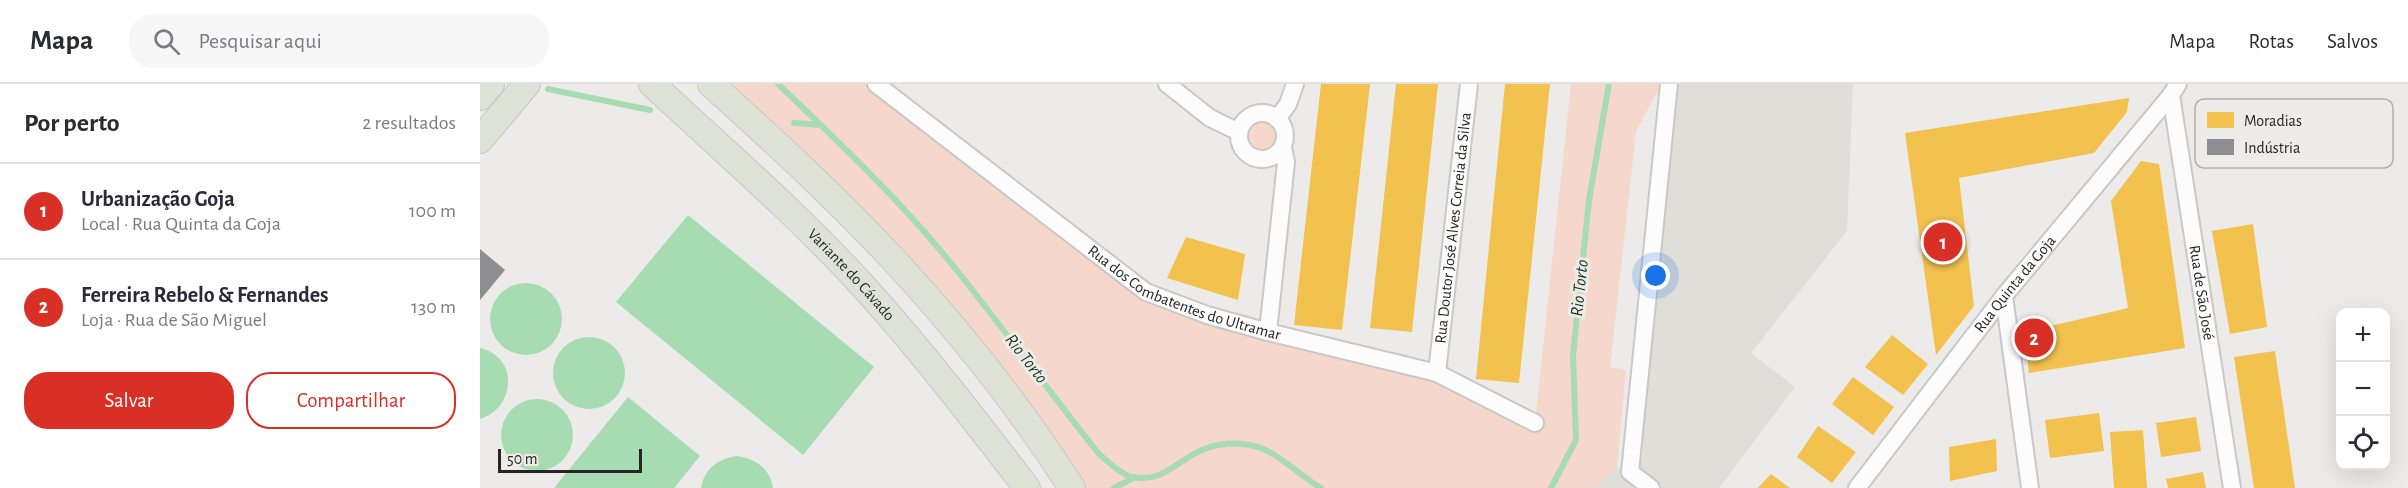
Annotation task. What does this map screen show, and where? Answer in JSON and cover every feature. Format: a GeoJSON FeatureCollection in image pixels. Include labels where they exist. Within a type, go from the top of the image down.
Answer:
{"type":"FeatureCollection","features":[{"type":"Feature","properties":{"kind":"main road"},"geometry":{"type":"LineString","coordinates":[[480,97],[491,84]]}},
{"type":"Feature","properties":{"kind":"main road"},"geometry":{"type":"LineString","coordinates":[[480,140],[527,84]]}},
{"type":"Feature","properties":{"kind":"main road","name":"Variante do Cávado"},"geometry":{"type":"LineString","coordinates":[[652,84],[800,222],[862,285],[920,351],[1027,488]]}},
{"type":"Feature","properties":{"kind":"main road"},"geometry":{"type":"LineString","coordinates":[[711,84],[823,187],[893,258],[954,328],[1007,396],[1072,488]]}},
{"type":"Feature","properties":{"kind":"street","name":"Rua dos Combatentes do Ultramar"},"geometry":{"type":"LineString","coordinates":[[876,84],[1146,292],[1207,315],[1268,332],[1437,373],[1535,423]]}},
{"type":"Feature","properties":{"kind":"street"},"geometry":{"type":"LineString","coordinates":[[1167,84],[1210,118],[1239,132]]}},
{"type":"Feature","properties":{"kind":"street"},"geometry":{"type":"LineString","coordinates":[[1277,119],[1288,104],[1295,84]]}},
{"type":"Feature","properties":{"kind":"street","name":"Rua Doutor José Alves Correia da Silva"},"geometry":{"type":"LineString","coordinates":[[1437,373],[1469,84]]}},
{"type":"Feature","properties":{"kind":"street"},"geometry":{"type":"LineString","coordinates":[[1651,488],[1630,472],[1669,84]]}},
{"type":"Feature","properties":{"kind":"street","name":"Rua Quinta da Goja"},"geometry":{"type":"LineString","coordinates":[[1857,488],[2004,296],[2174,89]]}},
{"type":"Feature","properties":{"kind":"street","name":"Rua de São José"},"geometry":{"type":"LineString","coordinates":[[2174,89],[2232,488]]}},
{"type":"Feature","properties":{"kind":"street"},"geometry":{"type":"LineString","coordinates":[[1268,332],[1286,162],[1283,147],[1285,132],[1277,119],[1265,113],[1251,116],[1239,132],[1241,147],[1245,153],[1258,159],[1272,157],[1283,147]]}},
{"type":"Feature","properties":{"kind":"street"},"geometry":{"type":"LineString","coordinates":[[2004,296],[2030,488]]}},
{"type":"Feature","properties":{"kind":"shaded area"},"geometry":{"type":"Polygon","coordinates":[[[711,84],[876,84],[1147,292],[1437,373],[1535,422],[1571,84],[1661,84],[1636,132],[1610,367],[1626,370],[1617,468],[1594,488],[1072,488],[1007,396],[711,84]]]}},
{"type":"Feature","properties":{"kind":"shaded area"},"geometry":{"type":"Polygon","coordinates":[[[1669,84],[1853,84],[1847,231],[1751,353],[1795,387],[1719,488],[1594,488],[1617,468],[1629,471],[1669,84]]]}},
{"type":"Feature","properties":{"kind":"shaded area"},"geometry":{"type":"Polygon","coordinates":[[[1261,122],[1272,126],[1276,137],[1272,148],[1261,152],[1250,148],[1246,137],[1250,126],[1261,122]]]}},
{"type":"Feature","properties":{"kind":"shaded area"},"geometry":{"type":"Polygon","coordinates":[[[688,215],[874,367],[803,455],[616,302],[688,215]]]}},
{"type":"Feature","properties":{"kind":"shaded area"},"geometry":{"type":"Polygon","coordinates":[[[519,283],[533,283],[552,293],[562,312],[562,326],[552,345],[533,355],[519,355],[500,345],[490,326],[490,312],[500,293],[519,283]]]}},
{"type":"Feature","properties":{"kind":"shaded area"},"geometry":{"type":"Polygon","coordinates":[[[582,337],[596,337],[615,347],[625,366],[625,380],[615,399],[596,409],[582,409],[563,399],[553,380],[553,366],[563,347],[582,337]]]}},
{"type":"Feature","properties":{"kind":"shaded area"},"geometry":{"type":"Polygon","coordinates":[[[480,348],[493,353],[502,361],[507,372],[508,383],[501,405],[480,419],[480,348]]]}},
{"type":"Feature","properties":{"kind":"shaded area"},"geometry":{"type":"Polygon","coordinates":[[[628,397],[700,456],[674,488],[554,488],[628,397]]]}},
{"type":"Feature","properties":{"kind":"shaded area"},"geometry":{"type":"Polygon","coordinates":[[[537,399],[551,402],[563,409],[570,421],[573,435],[570,449],[563,461],[551,468],[537,471],[523,468],[511,461],[504,449],[501,435],[504,421],[511,409],[523,402],[537,399]]]}},
{"type":"Feature","properties":{"kind":"shaded area"},"geometry":{"type":"Polygon","coordinates":[[[736,456],[760,465],[769,475],[773,488],[701,488],[705,475],[713,466],[736,456]]]}},
{"type":"Feature","properties":{"kind":"building: Moradias"},"geometry":{"type":"Polygon","coordinates":[[[1321,84],[1370,84],[1342,330],[1294,325],[1321,84]]]}},
{"type":"Feature","properties":{"kind":"building: Moradias"},"geometry":{"type":"Polygon","coordinates":[[[1396,84],[1438,84],[1412,332],[1370,328],[1396,84]]]}},
{"type":"Feature","properties":{"kind":"building: Moradias"},"geometry":{"type":"Polygon","coordinates":[[[1505,84],[1550,84],[1519,383],[1476,379],[1505,84]]]}},
{"type":"Feature","properties":{"kind":"building: Moradias"},"geometry":{"type":"Polygon","coordinates":[[[2129,98],[2127,112],[2094,153],[1959,178],[1974,306],[1936,355],[1905,133],[2129,98]]]}},
{"type":"Feature","properties":{"kind":"building: Moradias"},"geometry":{"type":"Polygon","coordinates":[[[2141,161],[2159,164],[2185,348],[2029,373],[2024,332],[2128,308],[2111,201],[2141,161]]]}},
{"type":"Feature","properties":{"kind":"building: Moradias"},"geometry":{"type":"Polygon","coordinates":[[[2253,224],[2267,327],[2230,334],[2212,231],[2253,224]]]}},
{"type":"Feature","properties":{"kind":"building: Moradias"},"geometry":{"type":"Polygon","coordinates":[[[1186,237],[1245,254],[1238,300],[1167,278],[1186,237]]]}},
{"type":"Feature","properties":{"kind":"building: Moradias"},"geometry":{"type":"Polygon","coordinates":[[[1892,335],[1928,364],[1903,395],[1865,367],[1892,335]]]}},
{"type":"Feature","properties":{"kind":"building: Moradias"},"geometry":{"type":"Polygon","coordinates":[[[2275,351],[2295,488],[2254,488],[2234,357],[2275,351]]]}},
{"type":"Feature","properties":{"kind":"building: Moradias"},"geometry":{"type":"Polygon","coordinates":[[[1853,377],[1894,407],[1873,435],[1832,404],[1853,377]]]}},
{"type":"Feature","properties":{"kind":"building: Moradias"},"geometry":{"type":"Polygon","coordinates":[[[2099,413],[2104,451],[2050,458],[2045,420],[2099,413]]]}},
{"type":"Feature","properties":{"kind":"building: Moradias"},"geometry":{"type":"Polygon","coordinates":[[[2196,417],[2201,451],[2161,457],[2156,423],[2196,417]]]}},
{"type":"Feature","properties":{"kind":"building: Moradias"},"geometry":{"type":"Polygon","coordinates":[[[1818,426],[1856,452],[1832,483],[1797,457],[1818,426]]]}},
{"type":"Feature","properties":{"kind":"building: Moradias"},"geometry":{"type":"Polygon","coordinates":[[[2143,430],[2147,488],[2114,488],[2110,432],[2143,430]]]}},
{"type":"Feature","properties":{"kind":"building: Moradias"},"geometry":{"type":"Polygon","coordinates":[[[1996,439],[1997,471],[1950,481],[1949,447],[1996,439]]]}},
{"type":"Feature","properties":{"kind":"building: Moradias"},"geometry":{"type":"Polygon","coordinates":[[[2203,472],[2206,488],[2168,488],[2166,479],[2203,472]]]}},
{"type":"Feature","properties":{"kind":"building: Moradias"},"geometry":{"type":"Polygon","coordinates":[[[1771,474],[1790,488],[1758,488],[1771,474]]]}},
{"type":"Feature","properties":{"kind":"building: Indústria"},"geometry":{"type":"Polygon","coordinates":[[[480,249],[505,270],[480,300],[480,249]]]}},
{"type":"Feature","properties":{"kind":"waterway","name":"Rio Torto"},"geometry":{"type":"LineString","coordinates":[[778,84],[916,223],[959,273],[1099,454],[1117,469],[1129,476],[1147,478],[1162,473],[1212,446],[1243,444],[1260,448],[1278,457],[1321,488]]}},
{"type":"Feature","properties":{"kind":"waterway","name":"Rio Torto"},"geometry":{"type":"LineString","coordinates":[[1551,488],[1576,440],[1573,355],[1589,200],[1609,84]]}},
{"type":"Feature","properties":{"kind":"waterway"},"geometry":{"type":"LineString","coordinates":[[548,89],[650,110]]}},
{"type":"Feature","properties":{"kind":"waterway"},"geometry":{"type":"LineString","coordinates":[[794,123],[821,125]]}},
{"type":"Feature","properties":{"kind":"waterway"},"geometry":{"type":"LineString","coordinates":[[1114,488],[1135,477]]}},
{"type":"Feature","properties":{"kind":"place","name":"Urbanização Goja"},"geometry":{"type":"Point","coordinates":[1943,242]}},
{"type":"Feature","properties":{"kind":"place","name":"Ferreira Rebelo & Fernandes"},"geometry":{"type":"Point","coordinates":[2034,338]}}]}
